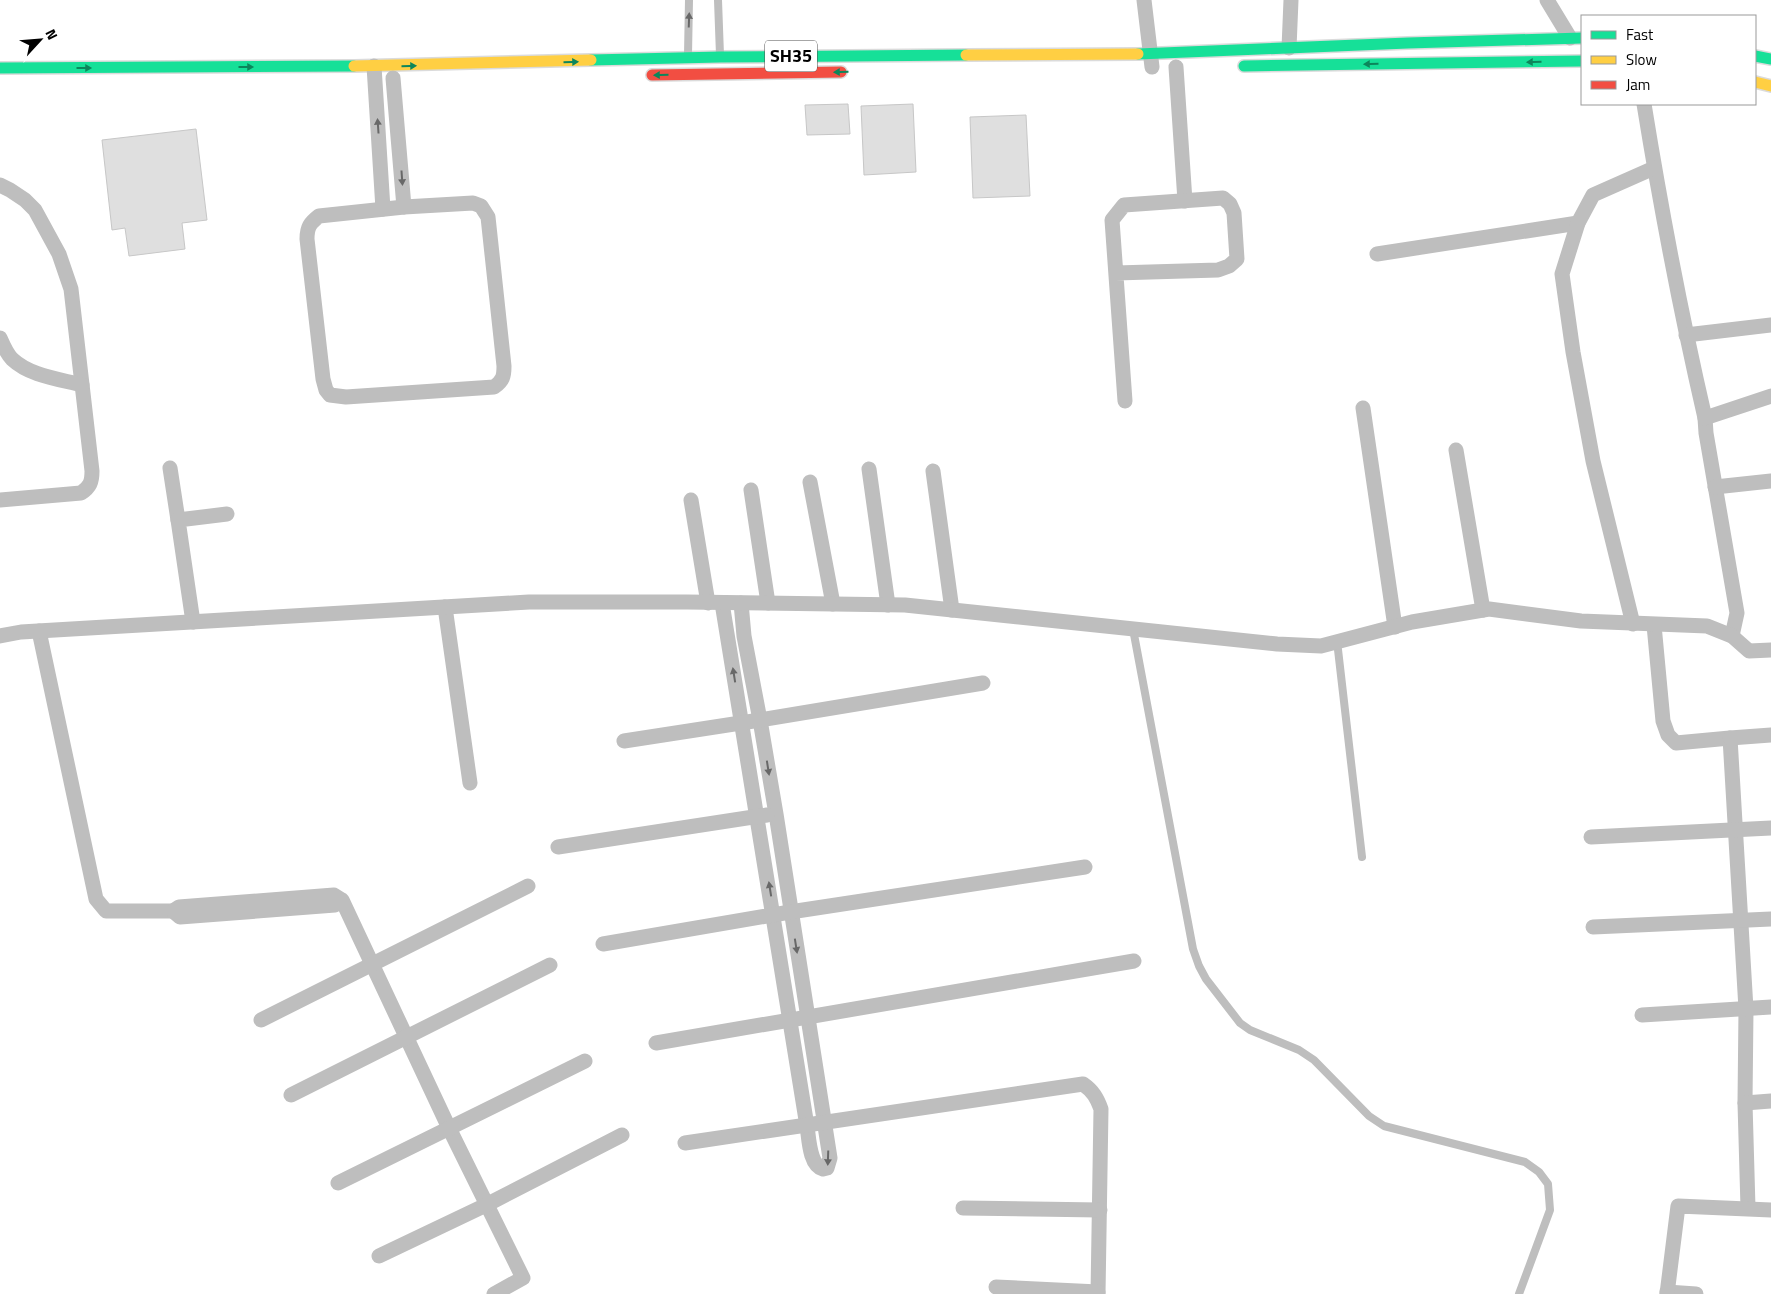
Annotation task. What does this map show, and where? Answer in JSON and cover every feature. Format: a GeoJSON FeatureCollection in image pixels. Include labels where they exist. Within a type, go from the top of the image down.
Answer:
{"type":"FeatureCollection","features":[{"type":"Feature","properties":{"kind":"main road","name":"SH35"},"geometry":{"type":"LineString","coordinates":[[0,68],[371,74],[571,62],[720,57],[1162,65],[1289,48],[1576,38]]}},
{"type":"Feature","properties":{"kind":"main road"},"geometry":{"type":"LineString","coordinates":[[1756,56],[1771,60]]}},
{"type":"Feature","properties":{"kind":"main road"},"geometry":{"type":"LineString","coordinates":[[1235,66],[1581,61]]}},
{"type":"Feature","properties":{"kind":"main road"},"geometry":{"type":"LineString","coordinates":[[638,75],[848,72]]}},
{"type":"Feature","properties":{"kind":"main road"},"geometry":{"type":"LineString","coordinates":[[371,74],[393,78],[409,78]]}},
{"type":"Feature","properties":{"kind":"main road"},"geometry":{"type":"LineString","coordinates":[[1756,82],[1771,86]]}},
{"type":"Feature","properties":{"kind":"street"},"geometry":{"type":"LineString","coordinates":[[1144,0],[1162,65],[1185,201]]}},
{"type":"Feature","properties":{"kind":"street"},"geometry":{"type":"LineString","coordinates":[[1289,48],[1291,0]]}},
{"type":"Feature","properties":{"kind":"street"},"geometry":{"type":"LineString","coordinates":[[1547,0],[1576,38]]}},
{"type":"Feature","properties":{"kind":"street"},"geometry":{"type":"LineString","coordinates":[[371,74],[383,209]]}},
{"type":"Feature","properties":{"kind":"street"},"geometry":{"type":"LineString","coordinates":[[393,78],[404,207]]}},
{"type":"Feature","properties":{"kind":"street"},"geometry":{"type":"LineString","coordinates":[[1644,105],[1654,168],[1686,336],[1705,418],[1737,613],[1732,636]]}},
{"type":"Feature","properties":{"kind":"street"},"geometry":{"type":"LineString","coordinates":[[379,148],[399,146]]}},
{"type":"Feature","properties":{"kind":"street"},"geometry":{"type":"LineString","coordinates":[[1633,624],[1593,461],[1562,274],[1578,224],[1593,195],[1654,168]]}},
{"type":"Feature","properties":{"kind":"street"},"geometry":{"type":"LineString","coordinates":[[0,186],[25,200],[35,210],[59,254],[72,289],[92,471],[92,480],[88,489],[81,493],[0,500]]}},
{"type":"Feature","properties":{"kind":"street"},"geometry":{"type":"LineString","coordinates":[[1116,273],[1218,270],[1229,266],[1236,258],[1234,213],[1230,204],[1222,198],[1124,205],[1112,220],[1125,401]]}},
{"type":"Feature","properties":{"kind":"street"},"geometry":{"type":"LineString","coordinates":[[473,203],[484,209],[488,217],[504,376],[501,382],[494,387],[346,397],[330,395],[326,390],[323,379],[307,228],[319,216],[404,207],[473,203]]}},
{"type":"Feature","properties":{"kind":"street"},"geometry":{"type":"LineString","coordinates":[[1377,254],[1578,224]]}},
{"type":"Feature","properties":{"kind":"street"},"geometry":{"type":"LineString","coordinates":[[1686,336],[1771,325]]}},
{"type":"Feature","properties":{"kind":"street"},"geometry":{"type":"LineString","coordinates":[[0,338],[10,358],[24,368],[42,375],[82,385]]}},
{"type":"Feature","properties":{"kind":"street"},"geometry":{"type":"LineString","coordinates":[[1705,418],[1771,396]]}},
{"type":"Feature","properties":{"kind":"street"},"geometry":{"type":"LineString","coordinates":[[1363,408],[1395,627]]}},
{"type":"Feature","properties":{"kind":"street"},"geometry":{"type":"LineString","coordinates":[[1456,450],[1483,610]]}},
{"type":"Feature","properties":{"kind":"street"},"geometry":{"type":"LineString","coordinates":[[170,468],[193,622]]}},
{"type":"Feature","properties":{"kind":"street"},"geometry":{"type":"LineString","coordinates":[[870,469],[888,605]]}},
{"type":"Feature","properties":{"kind":"street"},"geometry":{"type":"LineString","coordinates":[[933,472],[952,610]]}},
{"type":"Feature","properties":{"kind":"street"},"geometry":{"type":"LineString","coordinates":[[1715,487],[1771,481]]}},
{"type":"Feature","properties":{"kind":"street"},"geometry":{"type":"LineString","coordinates":[[810,482],[833,604]]}},
{"type":"Feature","properties":{"kind":"street"},"geometry":{"type":"LineString","coordinates":[[751,490],[768,603]]}},
{"type":"Feature","properties":{"kind":"street"},"geometry":{"type":"LineString","coordinates":[[691,500],[742,723],[813,1158],[815,1164],[823,1169],[827,1168],[830,1158],[776,814],[744,636],[741,603]]}},
{"type":"Feature","properties":{"kind":"street"},"geometry":{"type":"LineString","coordinates":[[178,520],[227,514]]}},
{"type":"Feature","properties":{"kind":"street"},"geometry":{"type":"LineString","coordinates":[[0,636],[21,632],[529,602],[768,603],[888,605],[1277,644],[1320,646],[1412,622],[1489,609],[1581,621],[1708,626],[1732,636],[1749,651],[1771,650]]}},
{"type":"Feature","properties":{"kind":"street"},"geometry":{"type":"LineString","coordinates":[[445,607],[470,783]]}},
{"type":"Feature","properties":{"kind":"street"},"geometry":{"type":"LineString","coordinates":[[1654,624],[1663,721],[1668,735],[1676,743],[1771,735]]}},
{"type":"Feature","properties":{"kind":"street"},"geometry":{"type":"LineString","coordinates":[[40,631],[96,899],[106,912],[173,911],[179,906],[334,894],[342,900],[449,1128],[523,1278],[494,1294]]}},
{"type":"Feature","properties":{"kind":"street"},"geometry":{"type":"LineString","coordinates":[[624,741],[983,682]]}},
{"type":"Feature","properties":{"kind":"street"},"geometry":{"type":"LineString","coordinates":[[1730,738],[1746,1009],[1745,1103],[1748,1208]]}},
{"type":"Feature","properties":{"kind":"street"},"geometry":{"type":"LineString","coordinates":[[558,846],[776,814]]}},
{"type":"Feature","properties":{"kind":"street"},"geometry":{"type":"LineString","coordinates":[[1591,837],[1771,828]]}},
{"type":"Feature","properties":{"kind":"street"},"geometry":{"type":"LineString","coordinates":[[603,944],[774,914],[1085,868]]}},
{"type":"Feature","properties":{"kind":"street"},"geometry":{"type":"LineString","coordinates":[[261,1020],[528,886]]}},
{"type":"Feature","properties":{"kind":"street"},"geometry":{"type":"LineString","coordinates":[[1593,927],[1771,919]]}},
{"type":"Feature","properties":{"kind":"street"},"geometry":{"type":"LineString","coordinates":[[656,1043],[1134,961]]}},
{"type":"Feature","properties":{"kind":"street"},"geometry":{"type":"LineString","coordinates":[[292,1095],[550,965]]}},
{"type":"Feature","properties":{"kind":"street"},"geometry":{"type":"LineString","coordinates":[[1642,1016],[1771,1007]]}},
{"type":"Feature","properties":{"kind":"street"},"geometry":{"type":"LineString","coordinates":[[338,1183],[585,1061]]}},
{"type":"Feature","properties":{"kind":"street"},"geometry":{"type":"LineString","coordinates":[[685,1143],[1083,1084],[1097,1098],[1101,1109],[1098,1293],[996,1286]]}},
{"type":"Feature","properties":{"kind":"street"},"geometry":{"type":"LineString","coordinates":[[1745,1103],[1771,1101]]}},
{"type":"Feature","properties":{"kind":"street"},"geometry":{"type":"LineString","coordinates":[[379,1256],[622,1135]]}},
{"type":"Feature","properties":{"kind":"street"},"geometry":{"type":"LineString","coordinates":[[1696,1294],[1667,1293],[1678,1206],[1771,1210]]}},
{"type":"Feature","properties":{"kind":"street"},"geometry":{"type":"LineString","coordinates":[[963,1208],[1100,1210]]}},
{"type":"Feature","properties":{"kind":"lane"},"geometry":{"type":"LineString","coordinates":[[688,75],[689,0]]}},
{"type":"Feature","properties":{"kind":"lane"},"geometry":{"type":"LineString","coordinates":[[718,0],[720,74]]}},
{"type":"Feature","properties":{"kind":"lane"},"geometry":{"type":"LineString","coordinates":[[1133,629],[1193,949],[1198,966],[1240,1023],[1250,1030],[1299,1050],[1314,1060],[1377,1122],[1384,1126],[1525,1162],[1539,1172],[1548,1184],[1550,1210],[1519,1294]]}},
{"type":"Feature","properties":{"kind":"lane"},"geometry":{"type":"LineString","coordinates":[[1337,641],[1362,856]]}},
{"type":"Feature","properties":{"kind":"building"},"geometry":{"type":"Polygon","coordinates":[[[848,104],[850,134],[807,135],[805,105],[848,104]]]}},
{"type":"Feature","properties":{"kind":"building"},"geometry":{"type":"Polygon","coordinates":[[[913,104],[916,172],[864,175],[861,106],[913,104]]]}},
{"type":"Feature","properties":{"kind":"building"},"geometry":{"type":"Polygon","coordinates":[[[1026,115],[1030,196],[973,198],[970,117],[1026,115]]]}},
{"type":"Feature","properties":{"kind":"building"},"geometry":{"type":"Polygon","coordinates":[[[196,129],[207,220],[182,223],[185,249],[129,256],[125,228],[112,230],[102,140],[196,129]]]}},
{"type":"Feature","properties":{"kind":"traffic: fast"},"geometry":{"type":"LineString","coordinates":[[1138,54],[1581,38]]}},
{"type":"Feature","properties":{"kind":"traffic: fast"},"geometry":{"type":"LineString","coordinates":[[591,60],[966,55]]}},
{"type":"Feature","properties":{"kind":"traffic: fast"},"geometry":{"type":"LineString","coordinates":[[1756,56],[1771,59]]}},
{"type":"Feature","properties":{"kind":"traffic: fast"},"geometry":{"type":"LineString","coordinates":[[1244,66],[1581,61]]}},
{"type":"Feature","properties":{"kind":"traffic: fast"},"geometry":{"type":"LineString","coordinates":[[0,68],[354,66]]}},
{"type":"Feature","properties":{"kind":"traffic: slow"},"geometry":{"type":"LineString","coordinates":[[966,55],[1138,54]]}},
{"type":"Feature","properties":{"kind":"traffic: slow"},"geometry":{"type":"LineString","coordinates":[[354,66],[591,60]]}},
{"type":"Feature","properties":{"kind":"traffic: slow"},"geometry":{"type":"LineString","coordinates":[[1756,82],[1771,86]]}},
{"type":"Feature","properties":{"kind":"traffic: jam"},"geometry":{"type":"LineString","coordinates":[[652,75],[841,72]]}}]}
